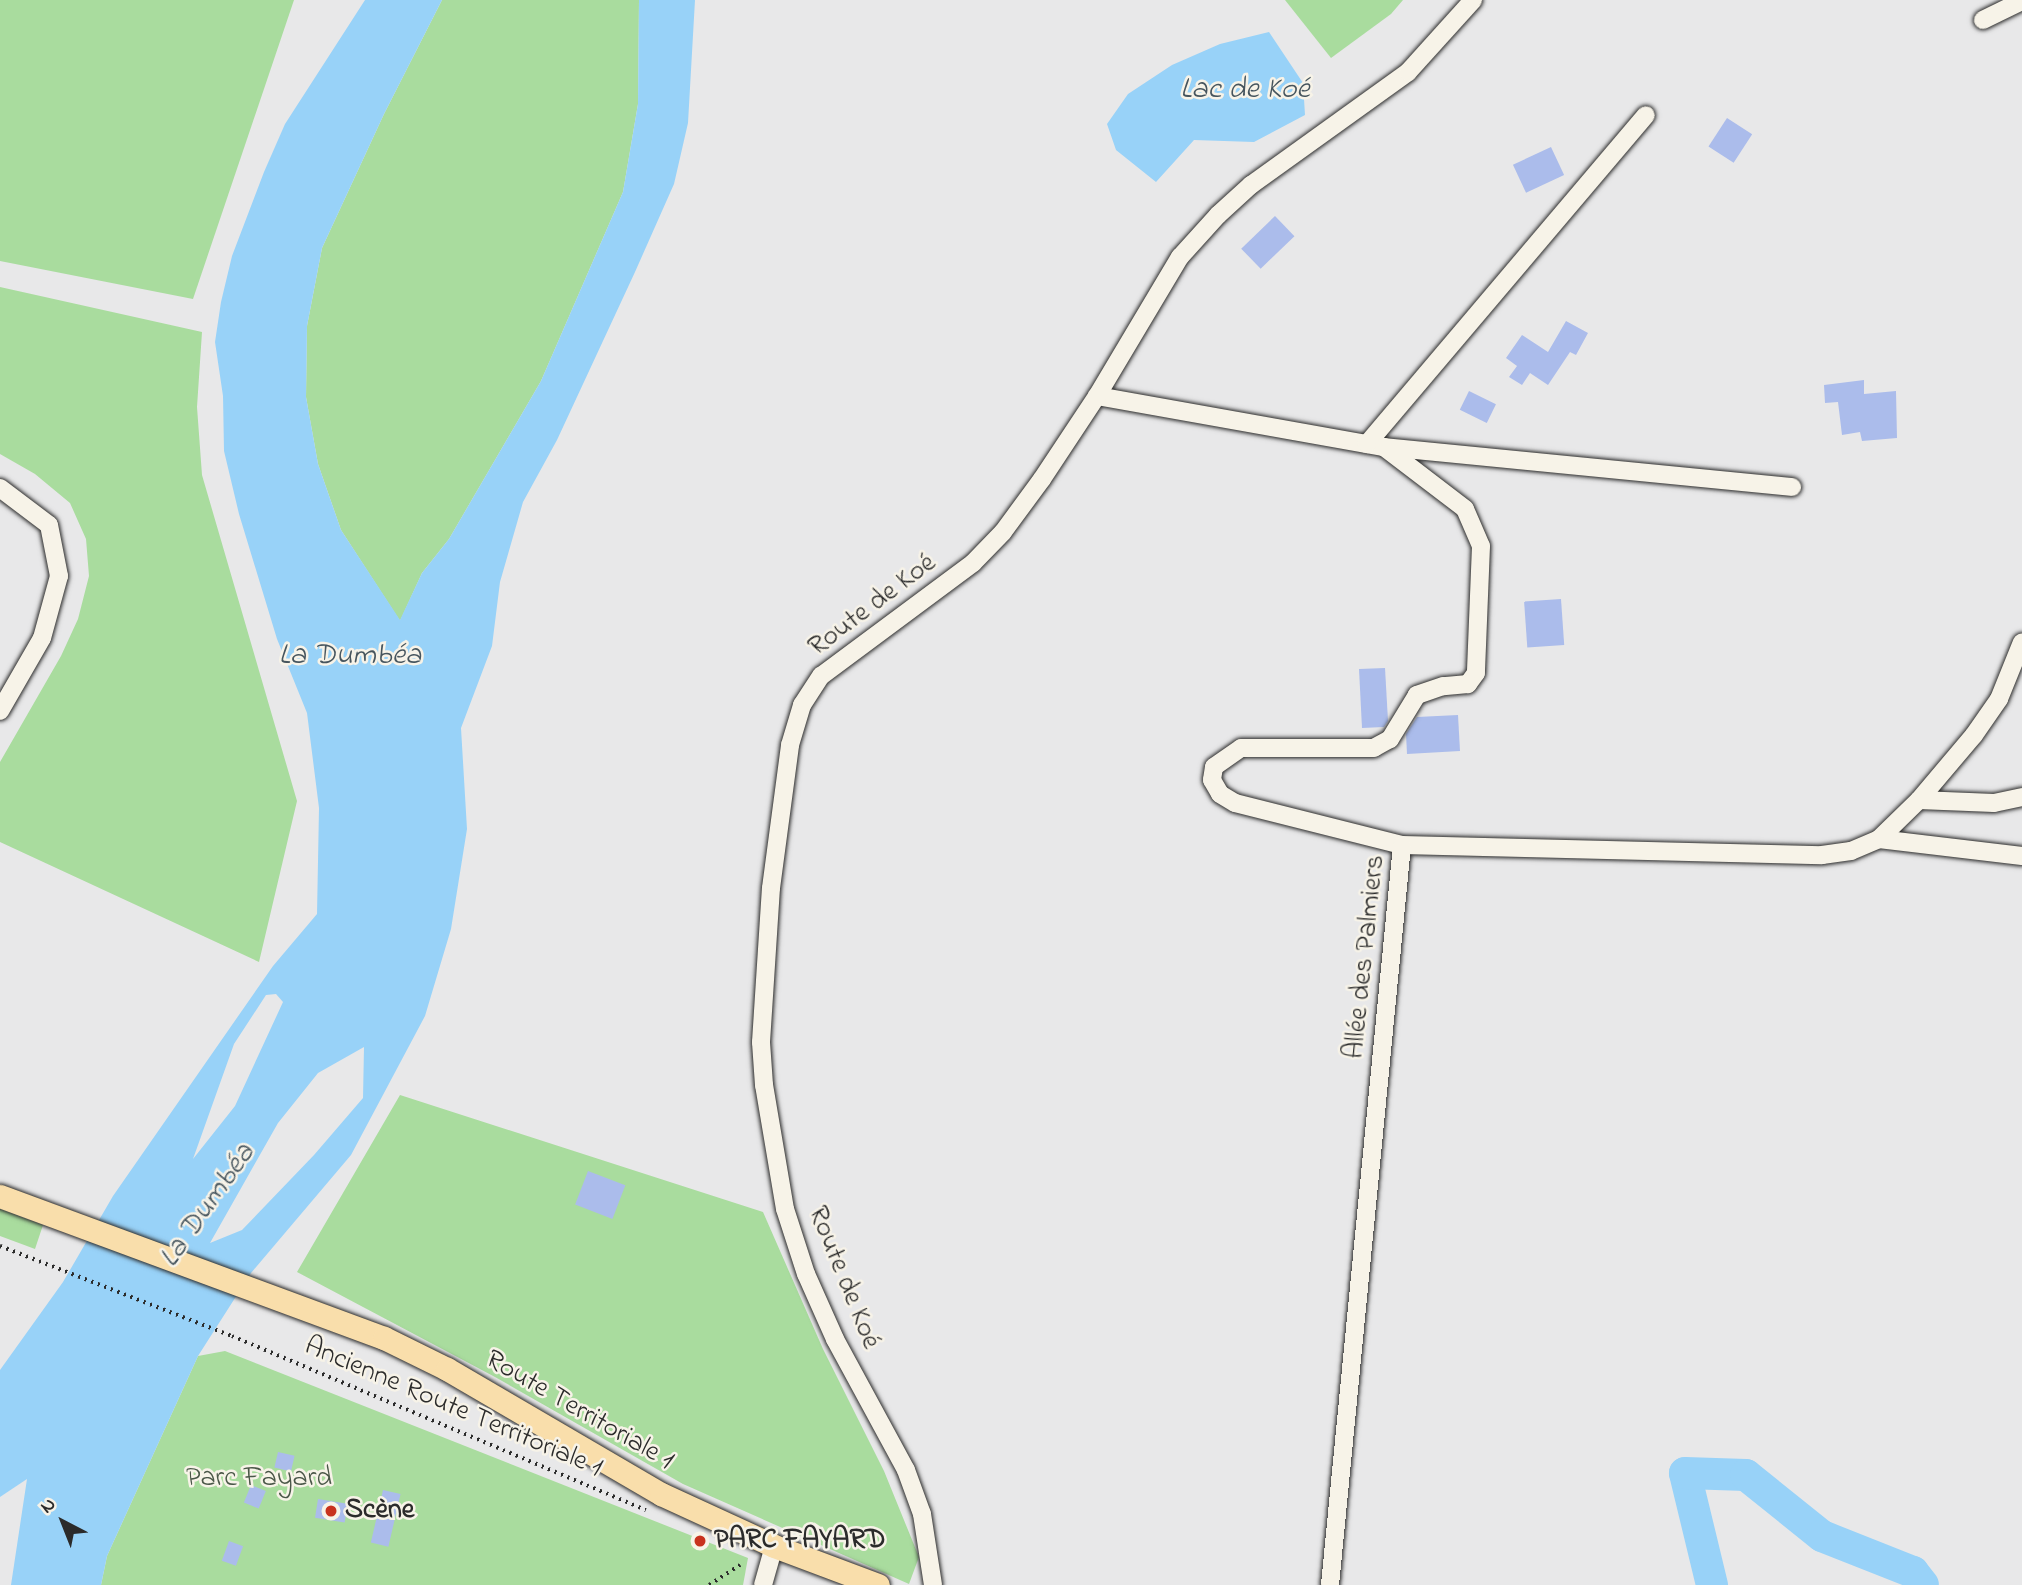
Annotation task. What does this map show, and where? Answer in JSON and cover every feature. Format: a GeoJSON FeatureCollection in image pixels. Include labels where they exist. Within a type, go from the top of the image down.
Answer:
{"type":"FeatureCollection","features":[{"type":"Feature","properties":{"kind":"main road","name":"Route Territoriale 1"},"geometry":{"type":"LineString","coordinates":[[0,1196],[384,1338],[447,1369],[661,1494],[838,1578],[878,1585]]}},
{"type":"Feature","properties":{"kind":"street","name":"Route de Koé"},"geometry":{"type":"LineString","coordinates":[[933,1585],[922,1514],[906,1470],[835,1339],[806,1274],[783,1197],[764,1085],[761,1042],[771,888],[790,745],[802,705],[821,676],[973,563],[1003,532],[1097,396],[1180,257],[1218,215],[1251,186],[1408,72],[1473,0]]}},
{"type":"Feature","properties":{"kind":"street"},"geometry":{"type":"LineString","coordinates":[[1983,20],[2022,1]]}},
{"type":"Feature","properties":{"kind":"street"},"geometry":{"type":"LineString","coordinates":[[1375,446],[1646,115]]}},
{"type":"Feature","properties":{"kind":"street"},"geometry":{"type":"LineString","coordinates":[[1097,396],[1375,446],[1792,487]]}},
{"type":"Feature","properties":{"kind":"street"},"geometry":{"type":"LineString","coordinates":[[1375,446],[1465,509],[1481,546],[1476,673],[1468,684],[1443,686],[1417,695],[1390,739],[1374,748],[1241,748],[1214,766],[1212,779],[1220,794],[1235,803],[1402,845]]}},
{"type":"Feature","properties":{"kind":"street"},"geometry":{"type":"LineString","coordinates":[[0,488],[49,525],[59,576],[42,638],[0,711]]}},
{"type":"Feature","properties":{"kind":"street","name":"Allée des Palmiers"},"geometry":{"type":"LineString","coordinates":[[1330,1585],[1402,845],[1822,855],[1852,851],[1879,839],[1919,800],[1974,735],[1998,699],[2022,642]]}},
{"type":"Feature","properties":{"kind":"street"},"geometry":{"type":"LineString","coordinates":[[1919,800],[1994,803],[2022,797]]}},
{"type":"Feature","properties":{"kind":"street"},"geometry":{"type":"LineString","coordinates":[[1879,839],[2022,856]]}},
{"type":"Feature","properties":{"kind":"street"},"geometry":{"type":"LineString","coordinates":[[763,1585],[774,1546]]}},
{"type":"Feature","properties":{"kind":"path","name":"Ancienne Route Territoriale 1"},"geometry":{"type":"LineString","coordinates":[[0,1246],[232,1336],[646,1510]]}},
{"type":"Feature","properties":{"kind":"path"},"geometry":{"type":"LineString","coordinates":[[709,1585],[740,1565]]}},
{"type":"Feature","properties":{"kind":"green space"},"geometry":{"type":"Polygon","coordinates":[[[0,0],[294,0],[193,299],[0,261],[0,0]]]}},
{"type":"Feature","properties":{"kind":"green space"},"geometry":{"type":"Polygon","coordinates":[[[442,0],[639,0],[638,104],[623,192],[541,381],[449,539],[422,573],[400,621],[341,530],[318,464],[306,397],[307,326],[322,248],[384,114],[442,0]]]}},
{"type":"Feature","properties":{"kind":"green space"},"geometry":{"type":"Polygon","coordinates":[[[1285,0],[1403,0],[1391,14],[1331,58],[1285,0]]]}},
{"type":"Feature","properties":{"kind":"green space"},"geometry":{"type":"Polygon","coordinates":[[[0,287],[202,332],[197,407],[202,475],[297,801],[259,962],[0,842],[0,762],[61,656],[78,619],[89,576],[86,539],[70,503],[35,474],[0,454],[0,287]]]}},
{"type":"Feature","properties":{"kind":"green space"},"geometry":{"type":"Polygon","coordinates":[[[400,1095],[763,1212],[823,1349],[884,1471],[919,1557],[909,1584],[683,1484],[495,1377],[297,1272],[400,1095]]]}},
{"type":"Feature","properties":{"kind":"green space"},"geometry":{"type":"Polygon","coordinates":[[[0,1209],[43,1225],[35,1249],[0,1236],[0,1209]]]}},
{"type":"Feature","properties":{"kind":"green space","name":"Parc Fayard"},"geometry":{"type":"Polygon","coordinates":[[[225,1351],[748,1558],[743,1585],[101,1585],[107,1556],[198,1356],[225,1351]]]}},
{"type":"Feature","properties":{"kind":"water","name":"La Dumbéa"},"geometry":{"type":"Polygon","coordinates":[[[365,0],[442,0],[384,114],[322,248],[307,326],[306,397],[318,464],[341,530],[400,620],[422,573],[449,539],[541,381],[623,192],[638,104],[639,0],[695,0],[688,123],[674,184],[557,440],[523,502],[500,582],[492,646],[461,728],[467,829],[451,929],[425,1016],[351,1155],[251,1273],[198,1356],[107,1556],[101,1585],[11,1585],[27,1479],[0,1497],[0,1370],[63,1282],[113,1196],[273,966],[317,914],[319,808],[307,713],[277,639],[239,514],[224,451],[223,396],[215,342],[232,256],[285,124],[365,0]],[[276,994],[266,995],[234,1044],[193,1159],[235,1106],[283,1002],[276,994]],[[364,1047],[318,1073],[278,1123],[210,1243],[242,1230],[314,1155],[363,1098],[364,1047]]]}},
{"type":"Feature","properties":{"kind":"water","name":"Lac de Koé"},"geometry":{"type":"Polygon","coordinates":[[[1269,32],[1303,83],[1305,115],[1254,142],[1194,140],[1156,182],[1116,150],[1107,124],[1128,94],[1172,65],[1220,44],[1269,32]]]}},
{"type":"Feature","properties":{"kind":"building"},"geometry":{"type":"Polygon","coordinates":[[[1727,118],[1752,134],[1734,163],[1708,147],[1727,118]]]}},
{"type":"Feature","properties":{"kind":"building"},"geometry":{"type":"Polygon","coordinates":[[[1551,147],[1564,175],[1526,193],[1513,165],[1551,147]]]}},
{"type":"Feature","properties":{"kind":"building"},"geometry":{"type":"Polygon","coordinates":[[[1275,216],[1294,236],[1261,269],[1241,249],[1275,216]]]}},
{"type":"Feature","properties":{"kind":"building"},"geometry":{"type":"Polygon","coordinates":[[[1566,321],[1588,333],[1576,355],[1570,352],[1548,385],[1530,373],[1522,385],[1509,377],[1517,366],[1506,358],[1522,335],[1548,352],[1566,321]]]}},
{"type":"Feature","properties":{"kind":"building"},"geometry":{"type":"Polygon","coordinates":[[[1864,380],[1864,394],[1896,391],[1897,438],[1862,441],[1860,432],[1842,435],[1838,402],[1825,403],[1824,385],[1864,380]]]}},
{"type":"Feature","properties":{"kind":"building"},"geometry":{"type":"Polygon","coordinates":[[[1469,391],[1496,404],[1487,423],[1460,410],[1469,391]]]}},
{"type":"Feature","properties":{"kind":"building"},"geometry":{"type":"Polygon","coordinates":[[[1561,599],[1564,645],[1527,647],[1524,602],[1561,599]]]}},
{"type":"Feature","properties":{"kind":"building"},"geometry":{"type":"Polygon","coordinates":[[[1385,668],[1388,721],[1384,727],[1362,728],[1359,669],[1385,668]]]}},
{"type":"Feature","properties":{"kind":"building"},"geometry":{"type":"Polygon","coordinates":[[[1458,715],[1460,751],[1407,754],[1406,734],[1417,717],[1458,715]]]}},
{"type":"Feature","properties":{"kind":"building"},"geometry":{"type":"Polygon","coordinates":[[[588,1171],[625,1185],[612,1219],[575,1205],[588,1171]]]}},
{"type":"Feature","properties":{"kind":"building"},"geometry":{"type":"Polygon","coordinates":[[[278,1452],[295,1456],[291,1471],[274,1468],[278,1452]]]}},
{"type":"Feature","properties":{"kind":"building"},"geometry":{"type":"Polygon","coordinates":[[[251,1485],[266,1491],[259,1509],[244,1503],[251,1485]]]}},
{"type":"Feature","properties":{"kind":"building"},"geometry":{"type":"Polygon","coordinates":[[[383,1490],[401,1494],[388,1547],[371,1543],[383,1490]]]}},
{"type":"Feature","properties":{"kind":"building","name":"Scène"},"geometry":{"type":"Polygon","coordinates":[[[318,1499],[348,1504],[345,1522],[315,1518],[318,1499]]]}},
{"type":"Feature","properties":{"kind":"building"},"geometry":{"type":"Polygon","coordinates":[[[229,1541],[243,1546],[236,1566],[222,1561],[229,1541]]]}},
{"type":"Feature","properties":{"kind":"waterway"},"geometry":{"type":"LineString","coordinates":[[1712,1585],[1685,1473],[1746,1475],[1822,1536],[1913,1572],[1923,1585]]}},
{"type":"Feature","properties":{"kind":"place","name":"Scène"},"geometry":{"type":"Point","coordinates":[331,1511]}},
{"type":"Feature","properties":{"kind":"place","name":"PARC FAYARD"},"geometry":{"type":"Point","coordinates":[700,1541]}}]}
